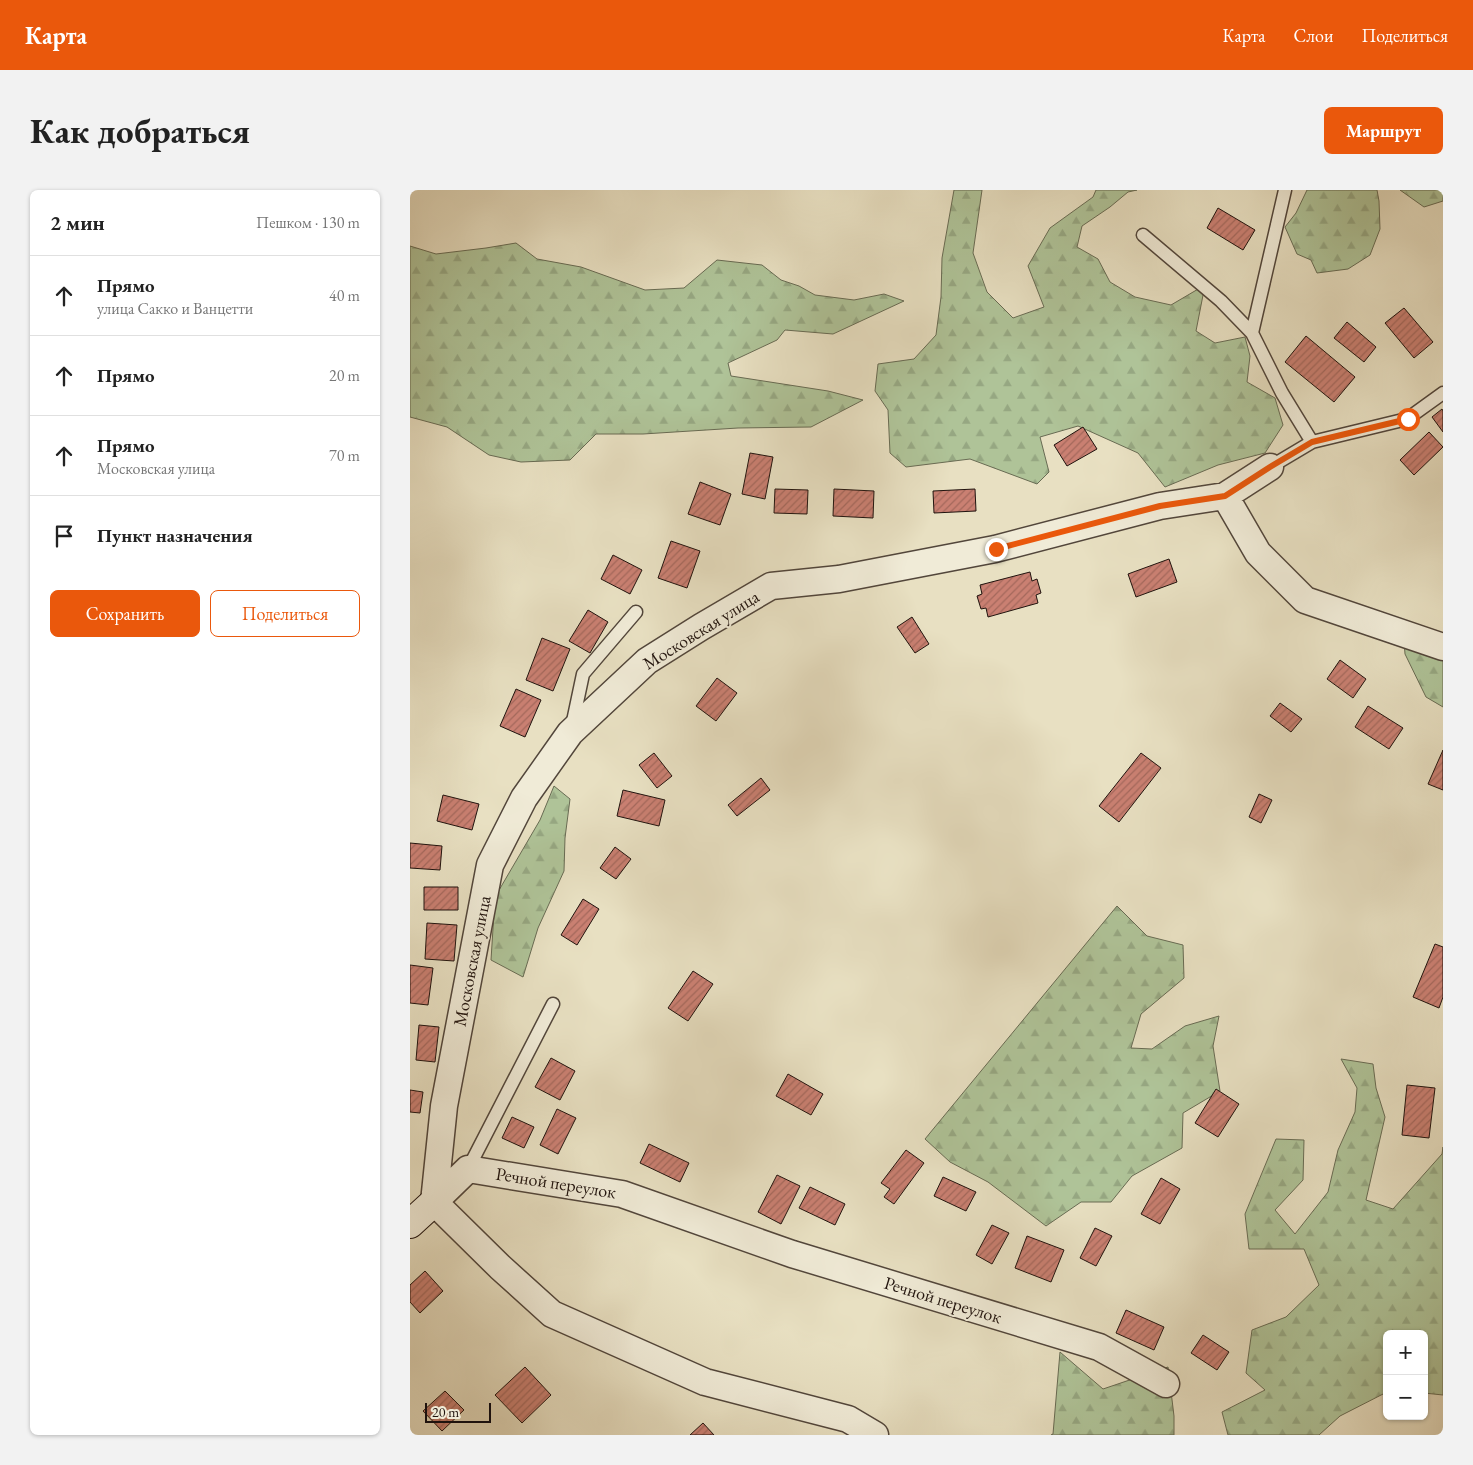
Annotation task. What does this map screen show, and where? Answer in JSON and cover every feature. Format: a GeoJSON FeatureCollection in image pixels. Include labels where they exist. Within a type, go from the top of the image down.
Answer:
{"type":"FeatureCollection","features":[{"type":"Feature","properties":{"kind":"street"},"geometry":{"type":"LineString","coordinates":[[1270,467],[1225,496],[1258,553],[1305,600],[1443,648]]}},
{"type":"Feature","properties":{"kind":"street","name":"Московская улица"},"geometry":{"type":"LineString","coordinates":[[434,1202],[444,1106],[490,865],[524,798],[570,733],[647,661],[701,626],[771,586],[839,579],[996,549],[1160,506],[1225,496]]}},
{"type":"Feature","properties":{"kind":"street"},"geometry":{"type":"LineString","coordinates":[[410,1224],[468,1169]]}},
{"type":"Feature","properties":{"kind":"street","name":"Речной переулок"},"geometry":{"type":"LineString","coordinates":[[468,1169],[622,1194],[792,1254],[1099,1347],[1166,1384]]}},
{"type":"Feature","properties":{"kind":"street"},"geometry":{"type":"LineString","coordinates":[[434,1202],[552,1314],[705,1382],[848,1419],[875,1435]]}},
{"type":"Feature","properties":{"kind":"lane"},"geometry":{"type":"LineString","coordinates":[[1252,332],[1285,190]]}},
{"type":"Feature","properties":{"kind":"lane"},"geometry":{"type":"LineString","coordinates":[[1143,235],[1221,301],[1252,332],[1282,393],[1312,442]]}},
{"type":"Feature","properties":{"kind":"lane"},"geometry":{"type":"LineString","coordinates":[[1270,467],[1312,442],[1408,419],[1443,393]]}},
{"type":"Feature","properties":{"kind":"lane"},"geometry":{"type":"LineString","coordinates":[[570,733],[583,674],[636,612]]}},
{"type":"Feature","properties":{"kind":"lane"},"geometry":{"type":"LineString","coordinates":[[468,1169],[553,1004]]}},
{"type":"Feature","properties":{"kind":"green space"},"geometry":{"type":"Polygon","coordinates":[[[954,190],[982,190],[973,253],[987,292],[1013,318],[1044,307],[1028,266],[1050,228],[1093,197],[1096,190],[1137,190],[1128,192],[1082,226],[1077,247],[1098,259],[1110,282],[1135,297],[1171,305],[1205,285],[1196,331],[1215,343],[1245,337],[1250,356],[1247,382],[1275,398],[1283,425],[1265,453],[1218,465],[1165,487],[1138,453],[1078,426],[1040,437],[1049,472],[1037,484],[970,459],[906,467],[890,453],[888,410],[875,391],[878,364],[914,359],[936,335],[941,297],[942,258],[954,190]]]}},
{"type":"Feature","properties":{"kind":"green space"},"geometry":{"type":"Polygon","coordinates":[[[1307,190],[1377,190],[1380,229],[1370,255],[1348,269],[1317,273],[1311,260],[1297,254],[1285,227],[1296,213],[1307,190]]]}},
{"type":"Feature","properties":{"kind":"green space"},"geometry":{"type":"Polygon","coordinates":[[[1400,190],[1443,190],[1443,201],[1424,207],[1400,190]]]}},
{"type":"Feature","properties":{"kind":"green space"},"geometry":{"type":"Polygon","coordinates":[[[516,243],[537,259],[581,267],[645,290],[684,288],[717,260],[762,265],[781,280],[799,286],[815,295],[854,300],[884,294],[904,301],[833,334],[785,330],[777,340],[728,363],[731,376],[828,391],[863,400],[811,427],[738,428],[643,434],[596,434],[570,460],[521,462],[489,455],[447,427],[410,417],[410,246],[436,254],[516,243]]]}},
{"type":"Feature","properties":{"kind":"green space"},"geometry":{"type":"Polygon","coordinates":[[[1403,627],[1443,654],[1443,707],[1426,697],[1405,654],[1403,627]]]}},
{"type":"Feature","properties":{"kind":"green space"},"geometry":{"type":"Polygon","coordinates":[[[554,786],[570,799],[565,838],[564,871],[538,928],[523,977],[491,960],[495,897],[540,820],[554,786]]]}},
{"type":"Feature","properties":{"kind":"green space"},"geometry":{"type":"Polygon","coordinates":[[[1117,906],[1147,936],[1183,945],[1184,978],[1141,1014],[1131,1048],[1152,1049],[1185,1026],[1219,1016],[1213,1046],[1220,1091],[1183,1113],[1182,1148],[1132,1176],[1111,1202],[1081,1202],[1046,1226],[988,1182],[950,1162],[925,1139],[1117,906]]]}},
{"type":"Feature","properties":{"kind":"green space"},"geometry":{"type":"Polygon","coordinates":[[[1341,1059],[1373,1064],[1376,1088],[1385,1117],[1366,1200],[1393,1209],[1442,1154],[1443,1147],[1443,1395],[1428,1393],[1428,1330],[1383,1330],[1383,1394],[1340,1416],[1319,1435],[1228,1435],[1222,1412],[1265,1390],[1246,1373],[1252,1330],[1286,1317],[1319,1285],[1304,1249],[1249,1249],[1245,1214],[1276,1139],[1304,1140],[1303,1180],[1275,1210],[1295,1234],[1328,1192],[1338,1150],[1355,1112],[1357,1088],[1341,1059]]]}},
{"type":"Feature","properties":{"kind":"green space"},"geometry":{"type":"Polygon","coordinates":[[[1060,1352],[1103,1389],[1168,1367],[1174,1416],[1174,1435],[1051,1435],[1053,1434],[1060,1352]]]}},
{"type":"Feature","properties":{"kind":"building"},"geometry":{"type":"Polygon","coordinates":[[[1218,208],[1255,230],[1243,250],[1207,228],[1218,208]]]}},
{"type":"Feature","properties":{"kind":"building"},"geometry":{"type":"Polygon","coordinates":[[[1404,308],[1433,342],[1414,358],[1385,323],[1404,308]]]}},
{"type":"Feature","properties":{"kind":"building"},"geometry":{"type":"Polygon","coordinates":[[[1347,322],[1376,347],[1364,362],[1334,338],[1347,322]]]}},
{"type":"Feature","properties":{"kind":"building"},"geometry":{"type":"Polygon","coordinates":[[[1306,336],[1355,377],[1334,402],[1285,362],[1306,336]]]}},
{"type":"Feature","properties":{"kind":"building"},"geometry":{"type":"Polygon","coordinates":[[[1442,409],[1443,411],[1443,432],[1432,417],[1442,409]]]}},
{"type":"Feature","properties":{"kind":"building"},"geometry":{"type":"Polygon","coordinates":[[[1083,427],[1097,449],[1067,466],[1054,445],[1083,427]]]}},
{"type":"Feature","properties":{"kind":"building"},"geometry":{"type":"Polygon","coordinates":[[[1429,432],[1443,447],[1414,475],[1400,460],[1429,432]]]}},
{"type":"Feature","properties":{"kind":"building"},"geometry":{"type":"Polygon","coordinates":[[[750,453],[773,457],[765,499],[742,494],[750,453]]]}},
{"type":"Feature","properties":{"kind":"building"},"geometry":{"type":"Polygon","coordinates":[[[700,482],[731,494],[720,525],[688,514],[700,482]]]}},
{"type":"Feature","properties":{"kind":"building"},"geometry":{"type":"Polygon","coordinates":[[[775,489],[808,490],[807,514],[774,513],[775,489]]]}},
{"type":"Feature","properties":{"kind":"building"},"geometry":{"type":"Polygon","coordinates":[[[834,489],[874,491],[873,518],[833,516],[834,489]]]}},
{"type":"Feature","properties":{"kind":"building"},"geometry":{"type":"Polygon","coordinates":[[[975,489],[976,511],[934,513],[933,491],[975,489]]]}},
{"type":"Feature","properties":{"kind":"building"},"geometry":{"type":"Polygon","coordinates":[[[671,541],[700,551],[687,588],[658,578],[671,541]]]}},
{"type":"Feature","properties":{"kind":"building"},"geometry":{"type":"Polygon","coordinates":[[[613,555],[642,570],[630,594],[601,579],[613,555]]]}},
{"type":"Feature","properties":{"kind":"building"},"geometry":{"type":"Polygon","coordinates":[[[1169,559],[1177,582],[1136,597],[1128,574],[1169,559]]]}},
{"type":"Feature","properties":{"kind":"building"},"geometry":{"type":"Polygon","coordinates":[[[1030,572],[1032,581],[1037,579],[1041,593],[1036,595],[1038,603],[988,617],[986,608],[981,609],[977,596],[982,594],[980,585],[1030,572]]]}},
{"type":"Feature","properties":{"kind":"building"},"geometry":{"type":"Polygon","coordinates":[[[588,610],[608,622],[590,653],[569,641],[588,610]]]}},
{"type":"Feature","properties":{"kind":"building"},"geometry":{"type":"Polygon","coordinates":[[[912,617],[929,644],[915,653],[897,627],[912,617]]]}},
{"type":"Feature","properties":{"kind":"building"},"geometry":{"type":"Polygon","coordinates":[[[542,638],[570,649],[553,691],[526,680],[542,638]]]}},
{"type":"Feature","properties":{"kind":"building"},"geometry":{"type":"Polygon","coordinates":[[[1340,660],[1366,679],[1353,698],[1327,679],[1340,660]]]}},
{"type":"Feature","properties":{"kind":"building"},"geometry":{"type":"Polygon","coordinates":[[[717,678],[737,693],[716,721],[696,706],[717,678]]]}},
{"type":"Feature","properties":{"kind":"building"},"geometry":{"type":"Polygon","coordinates":[[[516,689],[541,700],[525,737],[500,726],[516,689]]]}},
{"type":"Feature","properties":{"kind":"building"},"geometry":{"type":"Polygon","coordinates":[[[1280,703],[1302,719],[1291,732],[1270,716],[1280,703]]]}},
{"type":"Feature","properties":{"kind":"building"},"geometry":{"type":"Polygon","coordinates":[[[1368,706],[1403,728],[1389,749],[1355,727],[1368,706]]]}},
{"type":"Feature","properties":{"kind":"building"},"geometry":{"type":"Polygon","coordinates":[[[1443,750],[1443,790],[1428,784],[1443,750]]]}},
{"type":"Feature","properties":{"kind":"building"},"geometry":{"type":"Polygon","coordinates":[[[654,753],[672,776],[657,788],[639,765],[654,753]]]}},
{"type":"Feature","properties":{"kind":"building"},"geometry":{"type":"Polygon","coordinates":[[[1141,753],[1161,768],[1119,822],[1099,806],[1141,753]]]}},
{"type":"Feature","properties":{"kind":"building"},"geometry":{"type":"Polygon","coordinates":[[[761,778],[770,790],[737,816],[728,805],[761,778]]]}},
{"type":"Feature","properties":{"kind":"building"},"geometry":{"type":"Polygon","coordinates":[[[623,790],[665,800],[659,826],[617,816],[623,790]]]}},
{"type":"Feature","properties":{"kind":"building"},"geometry":{"type":"Polygon","coordinates":[[[1259,794],[1272,800],[1261,823],[1249,817],[1259,794]]]}},
{"type":"Feature","properties":{"kind":"building"},"geometry":{"type":"Polygon","coordinates":[[[443,795],[479,804],[472,830],[437,821],[443,795]]]}},
{"type":"Feature","properties":{"kind":"building"},"geometry":{"type":"Polygon","coordinates":[[[410,843],[442,846],[440,870],[410,868],[410,843]]]}},
{"type":"Feature","properties":{"kind":"building"},"geometry":{"type":"Polygon","coordinates":[[[615,847],[631,859],[616,879],[600,868],[615,847]]]}},
{"type":"Feature","properties":{"kind":"building"},"geometry":{"type":"Polygon","coordinates":[[[424,887],[458,887],[458,910],[424,910],[424,887]]]}},
{"type":"Feature","properties":{"kind":"building"},"geometry":{"type":"Polygon","coordinates":[[[583,899],[599,909],[577,945],[561,935],[583,899]]]}},
{"type":"Feature","properties":{"kind":"building"},"geometry":{"type":"Polygon","coordinates":[[[427,923],[457,925],[454,961],[425,959],[427,923]]]}},
{"type":"Feature","properties":{"kind":"building"},"geometry":{"type":"Polygon","coordinates":[[[1435,944],[1443,947],[1443,997],[1439,1008],[1413,997],[1435,944]]]}},
{"type":"Feature","properties":{"kind":"building"},"geometry":{"type":"Polygon","coordinates":[[[410,965],[433,968],[428,1005],[410,1003],[410,965]]]}},
{"type":"Feature","properties":{"kind":"building"},"geometry":{"type":"Polygon","coordinates":[[[693,971],[713,984],[688,1021],[668,1008],[693,971]]]}},
{"type":"Feature","properties":{"kind":"building"},"geometry":{"type":"Polygon","coordinates":[[[419,1025],[439,1027],[435,1062],[416,1060],[419,1025]]]}},
{"type":"Feature","properties":{"kind":"building"},"geometry":{"type":"Polygon","coordinates":[[[551,1058],[575,1071],[560,1100],[535,1087],[551,1058]]]}},
{"type":"Feature","properties":{"kind":"building"},"geometry":{"type":"Polygon","coordinates":[[[788,1074],[823,1094],[811,1115],[776,1096],[788,1074]]]}},
{"type":"Feature","properties":{"kind":"building"},"geometry":{"type":"Polygon","coordinates":[[[1407,1085],[1435,1088],[1429,1138],[1402,1135],[1407,1085]]]}},
{"type":"Feature","properties":{"kind":"building"},"geometry":{"type":"Polygon","coordinates":[[[1216,1089],[1239,1104],[1218,1137],[1195,1123],[1216,1089]]]}},
{"type":"Feature","properties":{"kind":"building"},"geometry":{"type":"Polygon","coordinates":[[[410,1090],[423,1092],[420,1113],[410,1112],[410,1090]]]}},
{"type":"Feature","properties":{"kind":"building"},"geometry":{"type":"Polygon","coordinates":[[[557,1109],[576,1118],[558,1154],[540,1145],[557,1109]]]}},
{"type":"Feature","properties":{"kind":"building"},"geometry":{"type":"Polygon","coordinates":[[[512,1117],[534,1127],[524,1148],[502,1138],[512,1117]]]}},
{"type":"Feature","properties":{"kind":"building"},"geometry":{"type":"Polygon","coordinates":[[[649,1144],[689,1163],[680,1182],[640,1163],[649,1144]]]}},
{"type":"Feature","properties":{"kind":"building"},"geometry":{"type":"Polygon","coordinates":[[[906,1150],[924,1163],[894,1204],[884,1197],[890,1189],[881,1183],[906,1150]]]}},
{"type":"Feature","properties":{"kind":"building"},"geometry":{"type":"Polygon","coordinates":[[[777,1175],[800,1186],[781,1224],[758,1212],[777,1175]]]}},
{"type":"Feature","properties":{"kind":"building"},"geometry":{"type":"Polygon","coordinates":[[[943,1177],[976,1192],[966,1211],[934,1196],[943,1177]]]}},
{"type":"Feature","properties":{"kind":"building"},"geometry":{"type":"Polygon","coordinates":[[[1161,1178],[1180,1189],[1160,1224],[1141,1214],[1161,1178]]]}},
{"type":"Feature","properties":{"kind":"building"},"geometry":{"type":"Polygon","coordinates":[[[810,1187],[845,1204],[835,1225],[799,1208],[810,1187]]]}},
{"type":"Feature","properties":{"kind":"building"},"geometry":{"type":"Polygon","coordinates":[[[992,1225],[1009,1233],[992,1264],[976,1255],[992,1225]]]}},
{"type":"Feature","properties":{"kind":"building"},"geometry":{"type":"Polygon","coordinates":[[[1095,1228],[1112,1236],[1096,1266],[1080,1258],[1095,1228]]]}},
{"type":"Feature","properties":{"kind":"building"},"geometry":{"type":"Polygon","coordinates":[[[1027,1236],[1064,1250],[1051,1282],[1015,1268],[1027,1236]]]}},
{"type":"Feature","properties":{"kind":"building"},"geometry":{"type":"Polygon","coordinates":[[[425,1271],[443,1291],[420,1313],[410,1302],[410,1285],[425,1271]]]}},
{"type":"Feature","properties":{"kind":"building"},"geometry":{"type":"Polygon","coordinates":[[[1126,1310],[1164,1327],[1154,1350],[1116,1333],[1126,1310]]]}},
{"type":"Feature","properties":{"kind":"building"},"geometry":{"type":"Polygon","coordinates":[[[1203,1335],[1229,1352],[1217,1370],[1191,1353],[1203,1335]]]}},
{"type":"Feature","properties":{"kind":"building"},"geometry":{"type":"Polygon","coordinates":[[[525,1367],[551,1395],[522,1423],[495,1395],[525,1367]]]}},
{"type":"Feature","properties":{"kind":"building"},"geometry":{"type":"Polygon","coordinates":[[[445,1391],[464,1410],[442,1431],[423,1411],[445,1391]]]}},
{"type":"Feature","properties":{"kind":"building"},"geometry":{"type":"Polygon","coordinates":[[[703,1423],[714,1435],[690,1435],[703,1423]]]}},
{"type":"Feature","properties":{"kind":"route"},"geometry":{"type":"LineString","coordinates":[[996,549],[1160,506],[1225,496],[1312,442],[1408,419]]}}]}
